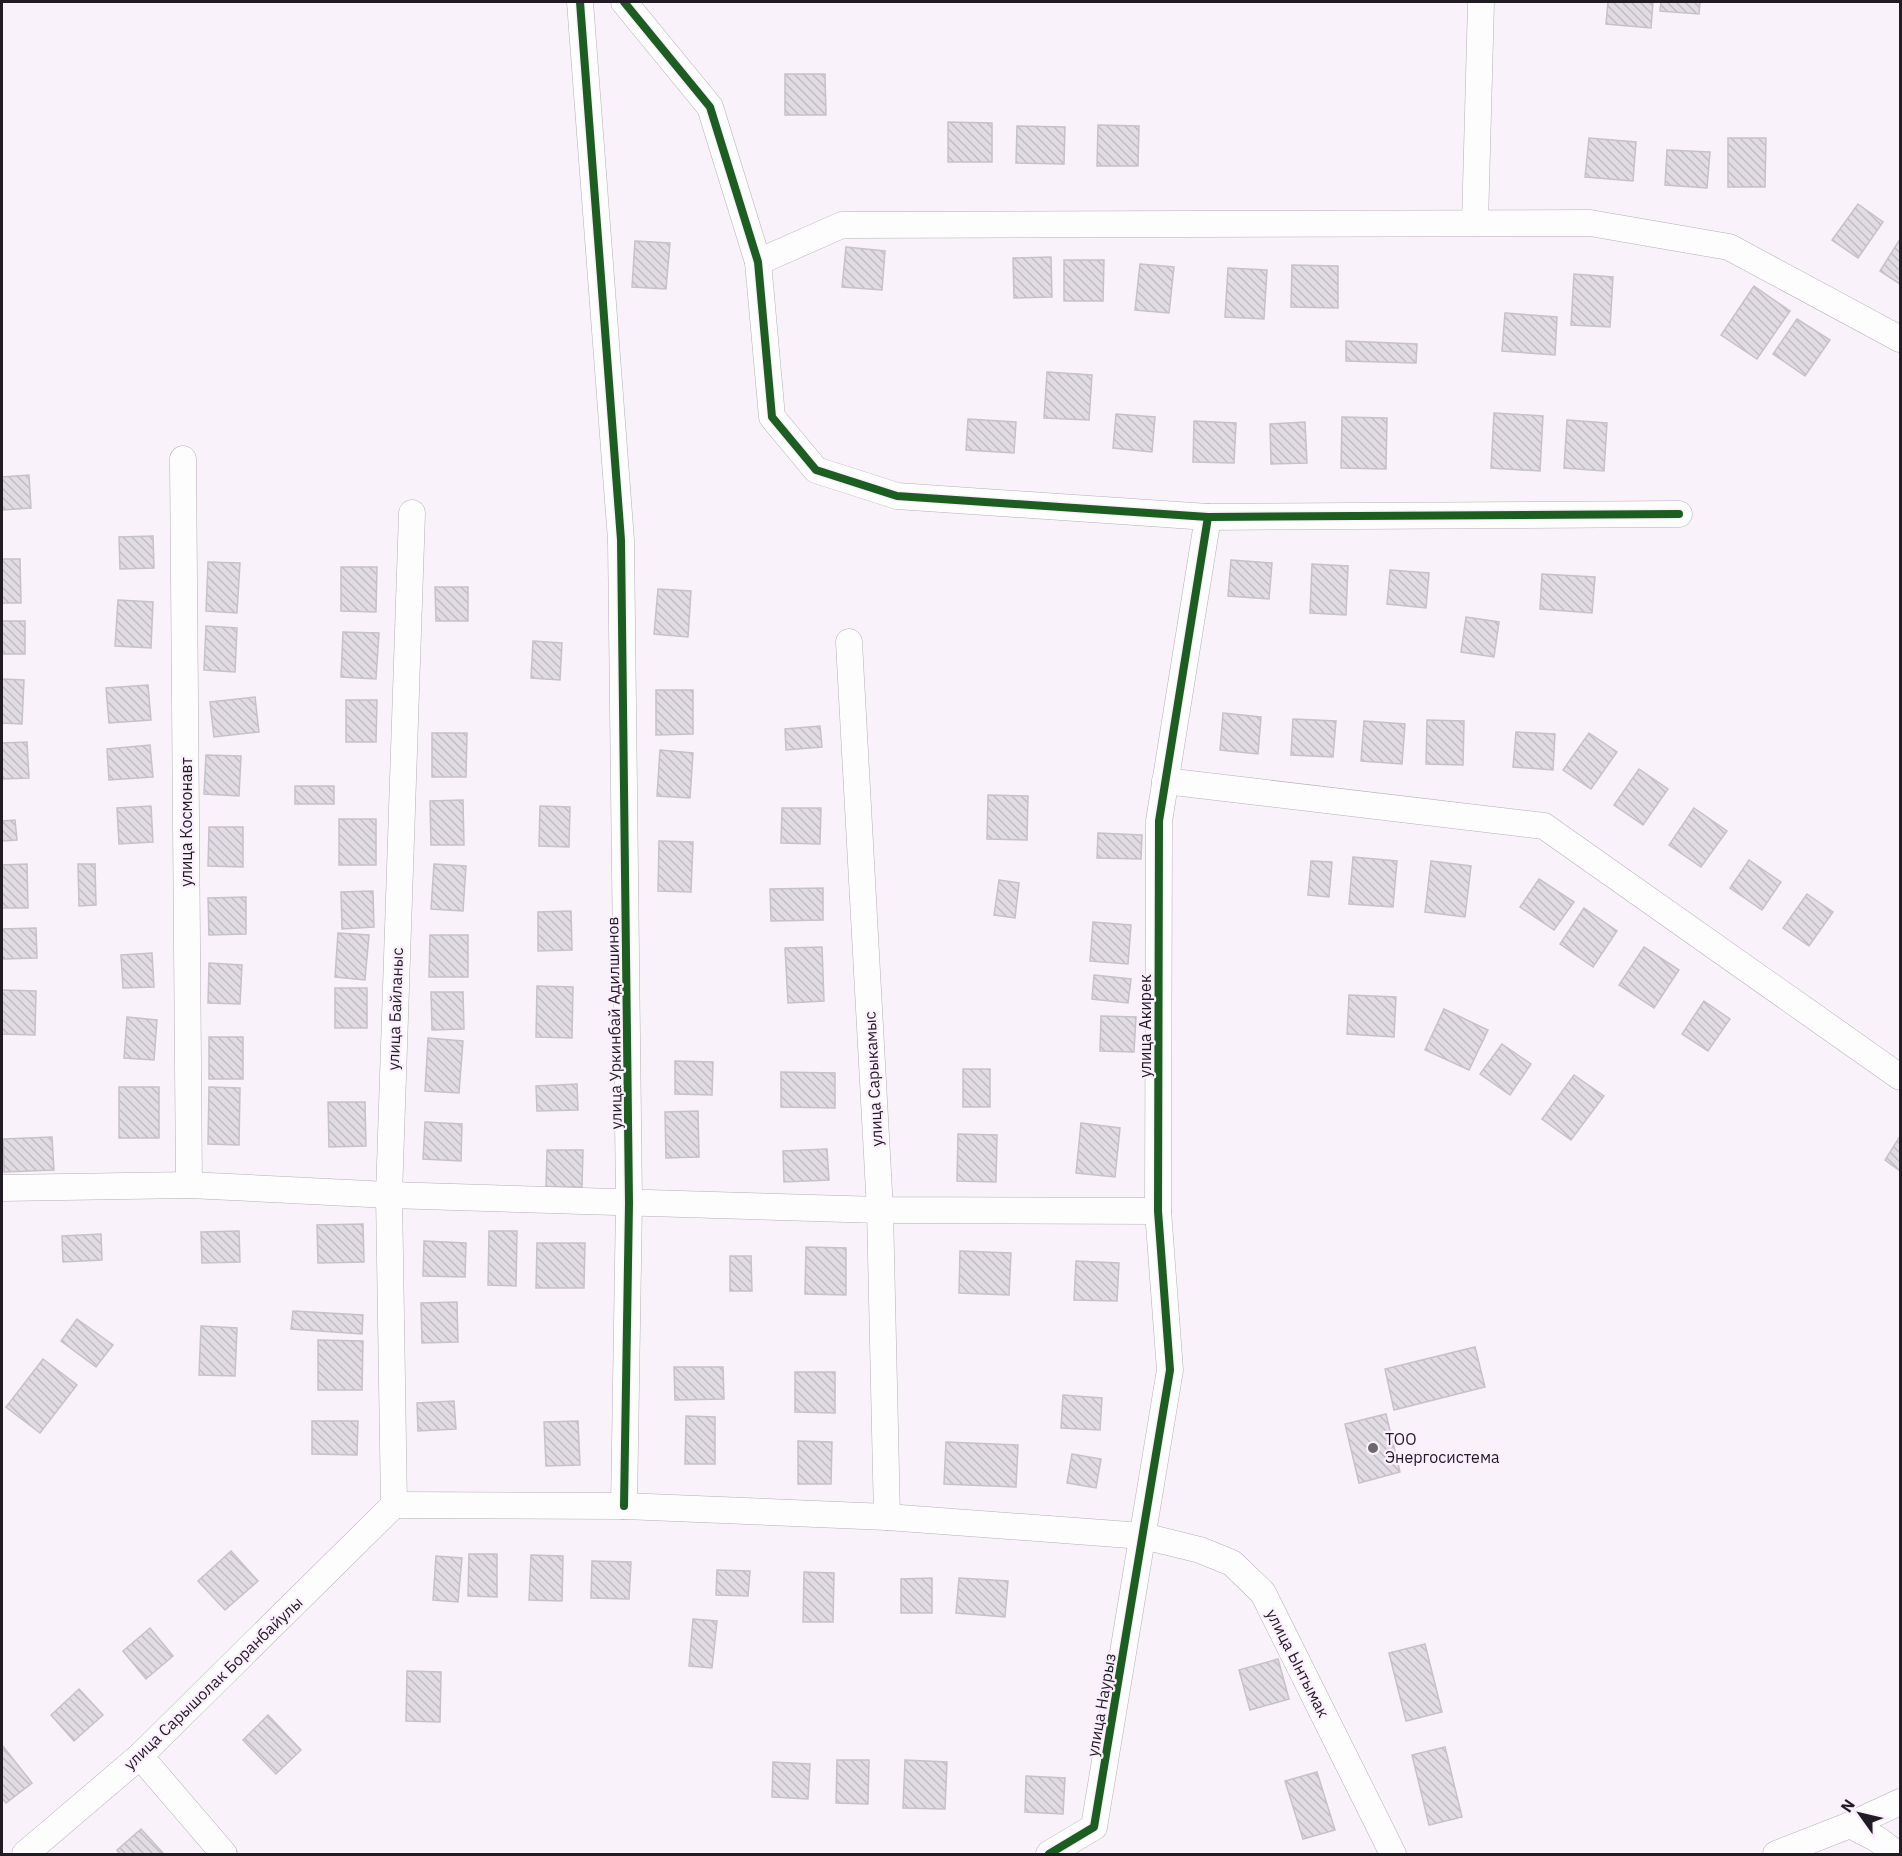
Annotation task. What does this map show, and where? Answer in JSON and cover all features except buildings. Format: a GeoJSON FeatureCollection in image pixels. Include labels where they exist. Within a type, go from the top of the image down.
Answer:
{"type":"FeatureCollection","features":[{"type":"Feature","properties":{"kind":"street","name":"улица Уркинбай Адилшинов"},"geometry":{"type":"LineString","coordinates":[[580,2],[621,540],[629,1203],[624,1506]]}},
{"type":"Feature","properties":{"kind":"street"},"geometry":{"type":"LineString","coordinates":[[624,2],[710,106],[758,262],[772,417],[816,470],[897,496],[1208,518],[1679,514]]}},
{"type":"Feature","properties":{"kind":"street"},"geometry":{"type":"LineString","coordinates":[[1475,223],[1481,2]]}},
{"type":"Feature","properties":{"kind":"street"},"geometry":{"type":"LineString","coordinates":[[758,262],[842,225],[1590,223],[1729,247],[1900,339]]}},
{"type":"Feature","properties":{"kind":"street","name":"улица Космонавт"},"geometry":{"type":"LineString","coordinates":[[183,459],[189,1185]]}},
{"type":"Feature","properties":{"kind":"street","name":"улица Байланыс"},"geometry":{"type":"LineString","coordinates":[[394,1505],[389,1195],[412,513]]}},
{"type":"Feature","properties":{"kind":"street","name":"улица Акирек"},"geometry":{"type":"LineString","coordinates":[[1143,1536],[1170,1370],[1158,1211],[1159,821],[1208,518]]}},
{"type":"Feature","properties":{"kind":"street","name":"улица Сарыкамыс"},"geometry":{"type":"LineString","coordinates":[[849,642],[880,1210],[887,1517]]}},
{"type":"Feature","properties":{"kind":"street"},"geometry":{"type":"LineString","coordinates":[[1165,781],[1544,826],[1900,1077]]}},
{"type":"Feature","properties":{"kind":"street"},"geometry":{"type":"LineString","coordinates":[[2,1188],[189,1185],[389,1195],[880,1210],[1158,1211]]}},
{"type":"Feature","properties":{"kind":"street","name":"улица Ынтымак"},"geometry":{"type":"LineString","coordinates":[[394,1505],[624,1506],[887,1517],[1143,1536],[1200,1550],[1232,1563],[1263,1593],[1393,1854]]}},
{"type":"Feature","properties":{"kind":"street","name":"улица Сарышолак Боранбайулы"},"geometry":{"type":"LineString","coordinates":[[25,1854],[140,1756],[394,1505]]}},
{"type":"Feature","properties":{"kind":"street","name":"улица Наурыз"},"geometry":{"type":"LineString","coordinates":[[1049,1854],[1094,1827],[1143,1536]]}},
{"type":"Feature","properties":{"kind":"street"},"geometry":{"type":"LineString","coordinates":[[140,1756],[224,1854]]}},
{"type":"Feature","properties":{"kind":"street"},"geometry":{"type":"LineString","coordinates":[[1776,1854],[1850,1825],[1900,1802]]}},
{"type":"Feature","properties":{"kind":"street"},"geometry":{"type":"LineString","coordinates":[[1850,1825],[1877,1839],[1897,1854]]}},
{"type":"Feature","properties":{"kind":"cycle path"},"geometry":{"type":"LineString","coordinates":[[580,2],[621,540],[629,1203],[624,1506]]}},
{"type":"Feature","properties":{"kind":"cycle path"},"geometry":{"type":"LineString","coordinates":[[624,2],[710,107],[758,262],[772,417],[816,470],[897,496],[1208,517],[1679,514]]}},
{"type":"Feature","properties":{"kind":"cycle path"},"geometry":{"type":"LineString","coordinates":[[1049,1854],[1094,1827],[1170,1370],[1158,1211],[1159,821],[1208,517]]}},
{"type":"Feature","properties":{"kind":"place","name":"ТОО Энергосистема"},"geometry":{"type":"Point","coordinates":[1373,1448]}}]}
